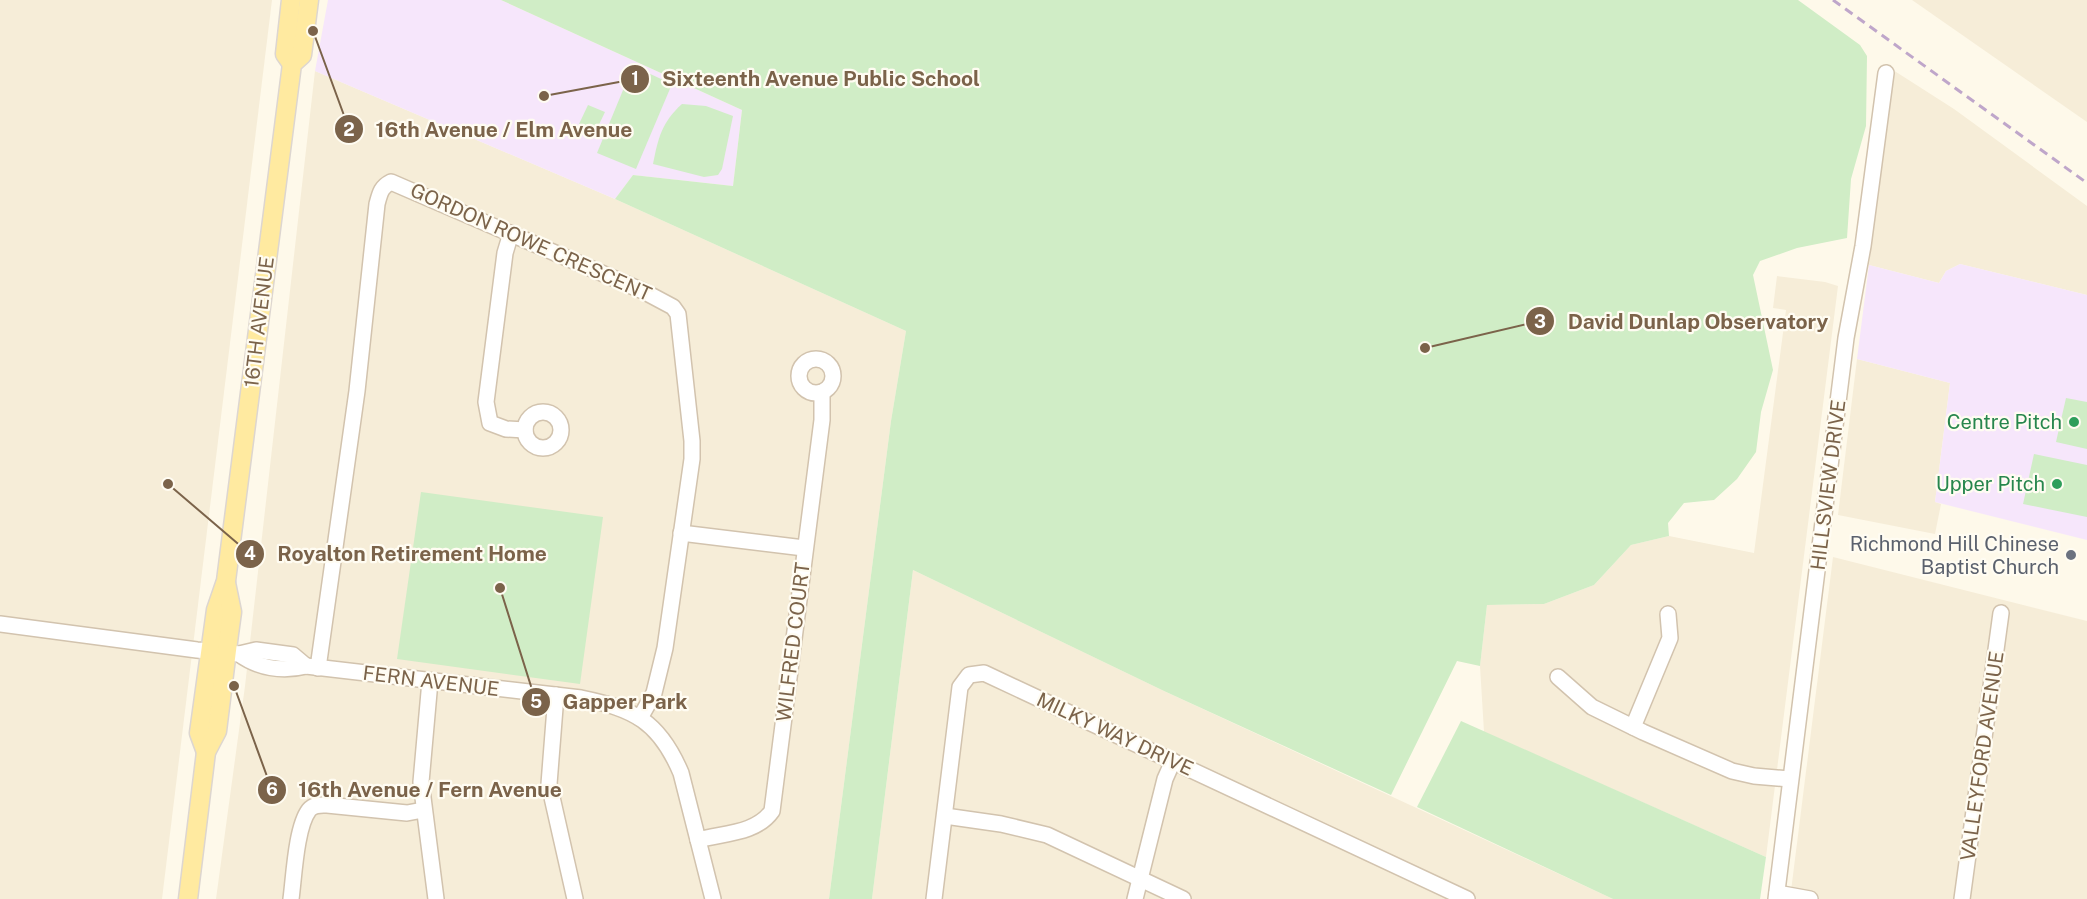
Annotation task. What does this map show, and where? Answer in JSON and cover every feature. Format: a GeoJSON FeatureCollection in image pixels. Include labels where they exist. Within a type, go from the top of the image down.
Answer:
{"type":"FeatureCollection","features":[{"type":"Feature","properties":{"kind":"main road","name":"16TH AVENUE"},"geometry":{"type":"LineString","coordinates":[[188,899],[206,752],[217,732],[225,652],[232,612],[226,581],[292,63],[285,52],[291,0]]}},
{"type":"Feature","properties":{"kind":"main road","name":"16TH AVENUE"},"geometry":{"type":"LineString","coordinates":[[292,63],[302,55],[309,0]]}},
{"type":"Feature","properties":{"kind":"street","name":"HILLSVIEW DRIVE"},"geometry":{"type":"LineString","coordinates":[[1777,896],[1846,338],[1863,246],[1886,73]]}},
{"type":"Feature","properties":{"kind":"street","name":"GORDON ROWE CRESCENT"},"geometry":{"type":"LineString","coordinates":[[312,667],[357,391],[380,192],[391,182],[662,300],[673,307],[678,314],[692,459],[665,648],[658,680],[649,703],[640,717]]}},
{"type":"Feature","properties":{"kind":"street"},"geometry":{"type":"LineString","coordinates":[[511,233],[506,253],[486,402],[490,423],[506,429],[525,430]]}},
{"type":"Feature","properties":{"kind":"street","name":"WILFRED COURT"},"geometry":{"type":"LineString","coordinates":[[698,840],[756,826],[772,811],[822,420],[822,392]]}},
{"type":"Feature","properties":{"kind":"street"},"geometry":{"type":"LineString","coordinates":[[681,533],[804,548]]}},
{"type":"Feature","properties":{"kind":"street","name":"VALLEYFORD AVENUE"},"geometry":{"type":"LineString","coordinates":[[1962,899],[2001,613]]}},
{"type":"Feature","properties":{"kind":"street"},"geometry":{"type":"LineString","coordinates":[[1633,727],[1670,638],[1668,614]]}},
{"type":"Feature","properties":{"kind":"street","name":"FERN AVENUE"},"geometry":{"type":"LineString","coordinates":[[0,624],[197,650],[225,652],[256,650],[293,655],[312,667],[556,695],[614,705],[640,717],[656,732],[673,754],[681,773],[713,899]]}},
{"type":"Feature","properties":{"kind":"street","name":"MILKY WAY DRIVE"},"geometry":{"type":"LineString","coordinates":[[934,899],[960,687],[969,675],[984,673],[1467,899]]}},
{"type":"Feature","properties":{"kind":"street"},"geometry":{"type":"LineString","coordinates":[[1558,677],[1593,707],[1732,771],[1754,776],[1790,779]]}},
{"type":"Feature","properties":{"kind":"street"},"geometry":{"type":"LineString","coordinates":[[430,681],[421,782],[436,899]]}},
{"type":"Feature","properties":{"kind":"street"},"geometry":{"type":"LineString","coordinates":[[556,695],[549,784],[575,899]]}},
{"type":"Feature","properties":{"kind":"street"},"geometry":{"type":"LineString","coordinates":[[1136,899],[1165,778],[1173,761]]}},
{"type":"Feature","properties":{"kind":"street"},"geometry":{"type":"LineString","coordinates":[[291,899],[299,834],[310,808],[327,805],[399,812],[423,810]]}},
{"type":"Feature","properties":{"kind":"street"},"geometry":{"type":"LineString","coordinates":[[945,816],[1001,824],[1047,835],[1184,899]]}},
{"type":"Feature","properties":{"kind":"street"},"geometry":{"type":"LineString","coordinates":[[1777,896],[1810,899]]}},
{"type":"Feature","properties":{"kind":"shaded area"},"geometry":{"type":"Polygon","coordinates":[[[0,0],[272,0],[162,899],[0,899],[0,0]]]}},
{"type":"Feature","properties":{"kind":"shaded area"},"geometry":{"type":"Polygon","coordinates":[[[328,0],[501,0],[742,110],[733,186],[633,175],[615,199],[315,71],[328,0]]]}},
{"type":"Feature","properties":{"kind":"shaded area"},"geometry":{"type":"Polygon","coordinates":[[[1912,0],[2087,0],[2087,122],[1912,0]]]}},
{"type":"Feature","properties":{"kind":"shaded area"},"geometry":{"type":"Polygon","coordinates":[[[1893,70],[1954,109],[2087,206],[2087,295],[1960,264],[1946,271],[1939,283],[1869,265],[1893,70]]]}},
{"type":"Feature","properties":{"kind":"shaded area"},"geometry":{"type":"Polygon","coordinates":[[[315,71],[615,199],[906,331],[891,421],[829,899],[216,899],[245,686],[315,71]]]}},
{"type":"Feature","properties":{"kind":"shaded area"},"geometry":{"type":"Polygon","coordinates":[[[1960,264],[2087,295],[2087,540],[1935,502],[1950,383],[1857,359],[1869,265],[1939,283],[1946,271],[1960,264]]]}},
{"type":"Feature","properties":{"kind":"shaded area"},"geometry":{"type":"Polygon","coordinates":[[[1777,276],[1825,282],[1838,286],[1766,857],[1484,732],[1480,666],[1487,605],[1544,604],[1594,585],[1631,545],[1669,536],[1754,553],[1786,310],[1773,308],[1777,276]]]}},
{"type":"Feature","properties":{"kind":"shaded area"},"geometry":{"type":"Polygon","coordinates":[[[1857,359],[1950,383],[1935,502],[1941,504],[1935,534],[1838,515],[1857,359]]]}},
{"type":"Feature","properties":{"kind":"shaded area"},"geometry":{"type":"Polygon","coordinates":[[[1833,557],[2087,621],[2087,899],[1790,899],[1833,557]]]}},
{"type":"Feature","properties":{"kind":"shaded area"},"geometry":{"type":"Polygon","coordinates":[[[913,570],[1164,691],[1613,899],[872,899],[913,570]]]}},
{"type":"Feature","properties":{"kind":"green space"},"geometry":{"type":"Polygon","coordinates":[[[501,0],[1798,0],[1860,45],[1867,56],[1866,126],[1851,179],[1847,238],[1797,248],[1760,261],[1753,275],[1773,370],[1761,412],[1756,452],[1737,479],[1714,500],[1684,503],[1668,523],[1669,536],[1631,545],[1594,585],[1544,604],[1487,605],[1480,666],[1457,661],[1391,795],[1164,691],[913,570],[872,899],[829,899],[891,421],[906,331],[615,199],[633,175],[733,186],[742,110],[501,0]]]}},
{"type":"Feature","properties":{"kind":"green space"},"geometry":{"type":"Polygon","coordinates":[[[633,66],[672,84],[636,169],[597,153],[633,66]]]}},
{"type":"Feature","properties":{"kind":"green space"},"geometry":{"type":"Polygon","coordinates":[[[682,104],[706,106],[733,116],[722,169],[718,175],[704,177],[653,164],[662,131],[670,117],[682,104]]]}},
{"type":"Feature","properties":{"kind":"green space"},"geometry":{"type":"Polygon","coordinates":[[[588,105],[605,112],[596,131],[579,124],[588,105]]]}},
{"type":"Feature","properties":{"kind":"green space","name":"Centre Pitch"},"geometry":{"type":"Polygon","coordinates":[[[2066,398],[2087,402],[2087,449],[2056,442],[2066,398]]]}},
{"type":"Feature","properties":{"kind":"green space","name":"Upper Pitch"},"geometry":{"type":"Polygon","coordinates":[[[2034,454],[2087,465],[2087,517],[2023,504],[2034,454]]]}},
{"type":"Feature","properties":{"kind":"green space"},"geometry":{"type":"Polygon","coordinates":[[[421,492],[603,517],[580,684],[397,659],[421,492]]]}},
{"type":"Feature","properties":{"kind":"green space"},"geometry":{"type":"Polygon","coordinates":[[[1461,721],[1766,857],[1760,899],[1613,899],[1417,807],[1461,721]]]}},
{"type":"Feature","properties":{"kind":"railway"},"geometry":{"type":"LineString","coordinates":[[1833,0],[2087,183]]}},
{"type":"Feature","properties":{"kind":"place","name":"16th Avenue / Elm Avenue"},"geometry":{"type":"Point","coordinates":[313,31]}},
{"type":"Feature","properties":{"kind":"place","name":"Sixteenth Avenue Public School"},"geometry":{"type":"Point","coordinates":[544,96]}},
{"type":"Feature","properties":{"kind":"place","name":"David Dunlap Observatory"},"geometry":{"type":"Point","coordinates":[1425,348]}},
{"type":"Feature","properties":{"kind":"place","name":"Centre Pitch"},"geometry":{"type":"Point","coordinates":[2074,422]}},
{"type":"Feature","properties":{"kind":"place","name":"Royalton Retirement Home"},"geometry":{"type":"Point","coordinates":[168,484]}},
{"type":"Feature","properties":{"kind":"place","name":"Upper Pitch"},"geometry":{"type":"Point","coordinates":[2057,484]}},
{"type":"Feature","properties":{"kind":"place","name":"Richmond Hill Chinese Baptist Church"},"geometry":{"type":"Point","coordinates":[2071,555]}},
{"type":"Feature","properties":{"kind":"place","name":"Gapper Park"},"geometry":{"type":"Point","coordinates":[500,588]}},
{"type":"Feature","properties":{"kind":"place","name":"16th Avenue / Fern Avenue"},"geometry":{"type":"Point","coordinates":[234,686]}}]}
